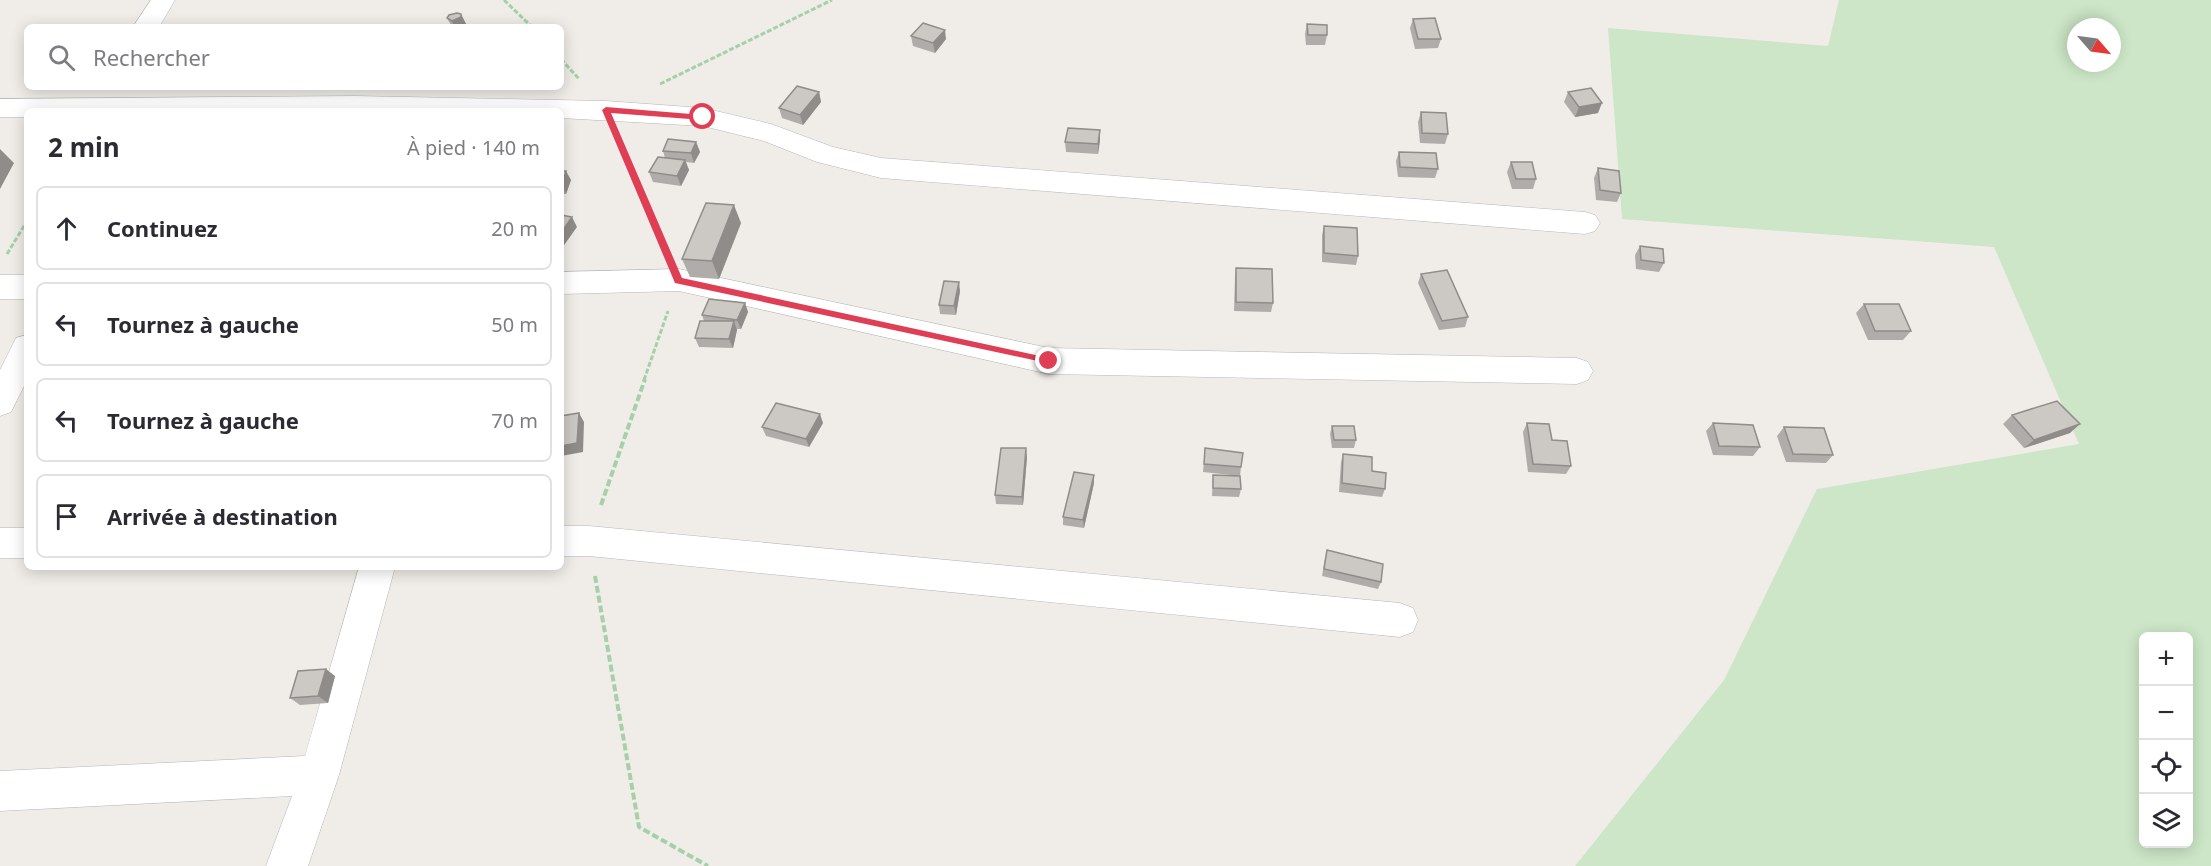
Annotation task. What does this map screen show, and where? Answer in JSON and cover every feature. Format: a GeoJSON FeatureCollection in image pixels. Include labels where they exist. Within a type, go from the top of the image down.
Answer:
{"type":"FeatureCollection","features":[{"type":"Feature","properties":{"kind":"street"},"geometry":{"type":"LineString","coordinates":[[148,24],[163,0]]}},
{"type":"Feature","properties":{"kind":"street"},"geometry":{"type":"LineString","coordinates":[[74,108],[95,90]]}},
{"type":"Feature","properties":{"kind":"street"},"geometry":{"type":"LineString","coordinates":[[0,108],[355,105],[506,108]]}},
{"type":"Feature","properties":{"kind":"street"},"geometry":{"type":"LineString","coordinates":[[564,109],[703,117],[771,133],[827,155],[881,168],[1585,223]]}},
{"type":"Feature","properties":{"kind":"street"},"geometry":{"type":"LineString","coordinates":[[564,283],[679,280],[1049,361],[1577,371]]}},
{"type":"Feature","properties":{"kind":"street"},"geometry":{"type":"LineString","coordinates":[[0,287],[24,287]]}},
{"type":"Feature","properties":{"kind":"street"},"geometry":{"type":"LineString","coordinates":[[0,403],[24,353]]}},
{"type":"Feature","properties":{"kind":"street"},"geometry":{"type":"LineString","coordinates":[[575,541],[1400,620]]}},
{"type":"Feature","properties":{"kind":"street"},"geometry":{"type":"LineString","coordinates":[[0,543],[24,543]]}},
{"type":"Feature","properties":{"kind":"street"},"geometry":{"type":"LineString","coordinates":[[287,866],[319,775],[376,570]]}},
{"type":"Feature","properties":{"kind":"street"},"geometry":{"type":"LineString","coordinates":[[0,791],[319,775]]}},
{"type":"Feature","properties":{"kind":"path"},"geometry":{"type":"LineString","coordinates":[[504,0],[529,24]]}},
{"type":"Feature","properties":{"kind":"path"},"geometry":{"type":"LineString","coordinates":[[660,83],[832,0]]}},
{"type":"Feature","properties":{"kind":"path"},"geometry":{"type":"LineString","coordinates":[[564,62],[606,110],[679,280],[575,541],[639,827],[708,866]]}},
{"type":"Feature","properties":{"kind":"path"},"geometry":{"type":"LineString","coordinates":[[5,256],[24,226]]}},
{"type":"Feature","properties":{"kind":"green space"},"geometry":{"type":"Polygon","coordinates":[[[1839,0],[2211,0],[2211,866],[1575,866],[1724,680],[1817,489],[2079,444],[1994,247],[1622,219],[1608,28],[1828,46],[1839,0]]]}},
{"type":"Feature","properties":{"kind":"building"},"geometry":{"type":"Polygon","coordinates":[[[461,14],[461,17],[452,21],[447,18],[449,15],[461,14]]]}},
{"type":"Feature","properties":{"kind":"building"},"geometry":{"type":"Polygon","coordinates":[[[1435,18],[1441,39],[1418,39],[1413,19],[1435,18]]]}},
{"type":"Feature","properties":{"kind":"building"},"geometry":{"type":"Polygon","coordinates":[[[923,23],[945,30],[933,43],[911,36],[923,23]]]}},
{"type":"Feature","properties":{"kind":"building"},"geometry":{"type":"Polygon","coordinates":[[[1307,24],[1327,25],[1327,35],[1308,35],[1307,24]]]}},
{"type":"Feature","properties":{"kind":"building"},"geometry":{"type":"Polygon","coordinates":[[[797,86],[819,92],[800,115],[779,108],[797,86]]]}},
{"type":"Feature","properties":{"kind":"building"},"geometry":{"type":"Polygon","coordinates":[[[1591,88],[1602,103],[1579,107],[1568,92],[1591,88]]]}},
{"type":"Feature","properties":{"kind":"building"},"geometry":{"type":"Polygon","coordinates":[[[1421,112],[1446,113],[1448,134],[1422,133],[1421,112]]]}},
{"type":"Feature","properties":{"kind":"building"},"geometry":{"type":"Polygon","coordinates":[[[1068,128],[1100,130],[1098,144],[1065,142],[1068,128]]]}},
{"type":"Feature","properties":{"kind":"building"},"geometry":{"type":"Polygon","coordinates":[[[668,139],[696,142],[691,153],[663,151],[668,139]]]}},
{"type":"Feature","properties":{"kind":"building"},"geometry":{"type":"Polygon","coordinates":[[[1399,152],[1436,153],[1438,169],[1400,167],[1399,152]]]}},
{"type":"Feature","properties":{"kind":"building"},"geometry":{"type":"Polygon","coordinates":[[[658,157],[685,160],[677,176],[649,172],[658,157]]]}},
{"type":"Feature","properties":{"kind":"building"},"geometry":{"type":"Polygon","coordinates":[[[1511,162],[1532,162],[1536,179],[1516,179],[1511,162]]]}},
{"type":"Feature","properties":{"kind":"building"},"geometry":{"type":"Polygon","coordinates":[[[1598,168],[1619,171],[1621,193],[1600,190],[1598,168]]]}},
{"type":"Feature","properties":{"kind":"building"},"geometry":{"type":"Polygon","coordinates":[[[706,203],[734,205],[712,261],[682,259],[706,203]]]}},
{"type":"Feature","properties":{"kind":"building"},"geometry":{"type":"Polygon","coordinates":[[[564,216],[572,217],[564,229],[564,216]]]}},
{"type":"Feature","properties":{"kind":"building"},"geometry":{"type":"Polygon","coordinates":[[[1324,226],[1357,228],[1358,256],[1324,253],[1324,226]]]}},
{"type":"Feature","properties":{"kind":"building"},"geometry":{"type":"Polygon","coordinates":[[[1640,246],[1663,249],[1664,263],[1641,260],[1640,246]]]}},
{"type":"Feature","properties":{"kind":"building"},"geometry":{"type":"Polygon","coordinates":[[[1236,268],[1272,269],[1273,303],[1236,302],[1236,268]]]}},
{"type":"Feature","properties":{"kind":"building"},"geometry":{"type":"Polygon","coordinates":[[[1447,270],[1468,317],[1442,321],[1421,274],[1447,270]]]}},
{"type":"Feature","properties":{"kind":"building"},"geometry":{"type":"Polygon","coordinates":[[[944,281],[959,282],[954,306],[939,305],[944,281]]]}},
{"type":"Feature","properties":{"kind":"building"},"geometry":{"type":"Polygon","coordinates":[[[709,299],[745,303],[737,320],[702,315],[709,299]]]}},
{"type":"Feature","properties":{"kind":"building"},"geometry":{"type":"Polygon","coordinates":[[[1864,304],[1899,304],[1911,331],[1875,331],[1864,304]]]}},
{"type":"Feature","properties":{"kind":"building"},"geometry":{"type":"Polygon","coordinates":[[[700,321],[734,321],[729,339],[695,338],[700,321]]]}},
{"type":"Feature","properties":{"kind":"building"},"geometry":{"type":"Polygon","coordinates":[[[2057,401],[2080,424],[2034,440],[2012,415],[2057,401]]]}},
{"type":"Feature","properties":{"kind":"building"},"geometry":{"type":"Polygon","coordinates":[[[776,403],[820,414],[806,439],[762,427],[776,403]]]}},
{"type":"Feature","properties":{"kind":"building"},"geometry":{"type":"Polygon","coordinates":[[[579,413],[577,443],[564,445],[564,416],[579,413]]]}},
{"type":"Feature","properties":{"kind":"building"},"geometry":{"type":"Polygon","coordinates":[[[1527,423],[1549,424],[1552,440],[1567,441],[1571,466],[1533,464],[1527,423]]]}},
{"type":"Feature","properties":{"kind":"building"},"geometry":{"type":"Polygon","coordinates":[[[1713,423],[1753,425],[1760,447],[1719,446],[1713,423]]]}},
{"type":"Feature","properties":{"kind":"building"},"geometry":{"type":"Polygon","coordinates":[[[1332,426],[1354,426],[1356,440],[1334,440],[1332,426]]]}},
{"type":"Feature","properties":{"kind":"building"},"geometry":{"type":"Polygon","coordinates":[[[1784,427],[1824,428],[1833,455],[1793,454],[1784,427]]]}},
{"type":"Feature","properties":{"kind":"building"},"geometry":{"type":"Polygon","coordinates":[[[1001,448],[1026,448],[1022,497],[995,495],[1001,448]]]}},
{"type":"Feature","properties":{"kind":"building"},"geometry":{"type":"Polygon","coordinates":[[[1205,448],[1243,453],[1241,467],[1204,464],[1205,448]]]}},
{"type":"Feature","properties":{"kind":"building"},"geometry":{"type":"Polygon","coordinates":[[[1343,454],[1372,457],[1372,471],[1386,473],[1385,489],[1342,483],[1343,454]]]}},
{"type":"Feature","properties":{"kind":"building"},"geometry":{"type":"Polygon","coordinates":[[[1074,472],[1094,475],[1083,520],[1063,517],[1074,472]]]}},
{"type":"Feature","properties":{"kind":"building"},"geometry":{"type":"Polygon","coordinates":[[[1213,475],[1240,476],[1241,489],[1213,488],[1213,475]]]}},
{"type":"Feature","properties":{"kind":"building"},"geometry":{"type":"Polygon","coordinates":[[[1327,550],[1383,564],[1381,582],[1324,569],[1327,550]]]}},
{"type":"Feature","properties":{"kind":"building"},"geometry":{"type":"Polygon","coordinates":[[[326,669],[318,696],[290,698],[298,671],[326,669]]]}},
{"type":"Feature","properties":{"kind":"route"},"geometry":{"type":"LineString","coordinates":[[703,117],[606,110],[679,280],[1049,361]]}}]}
